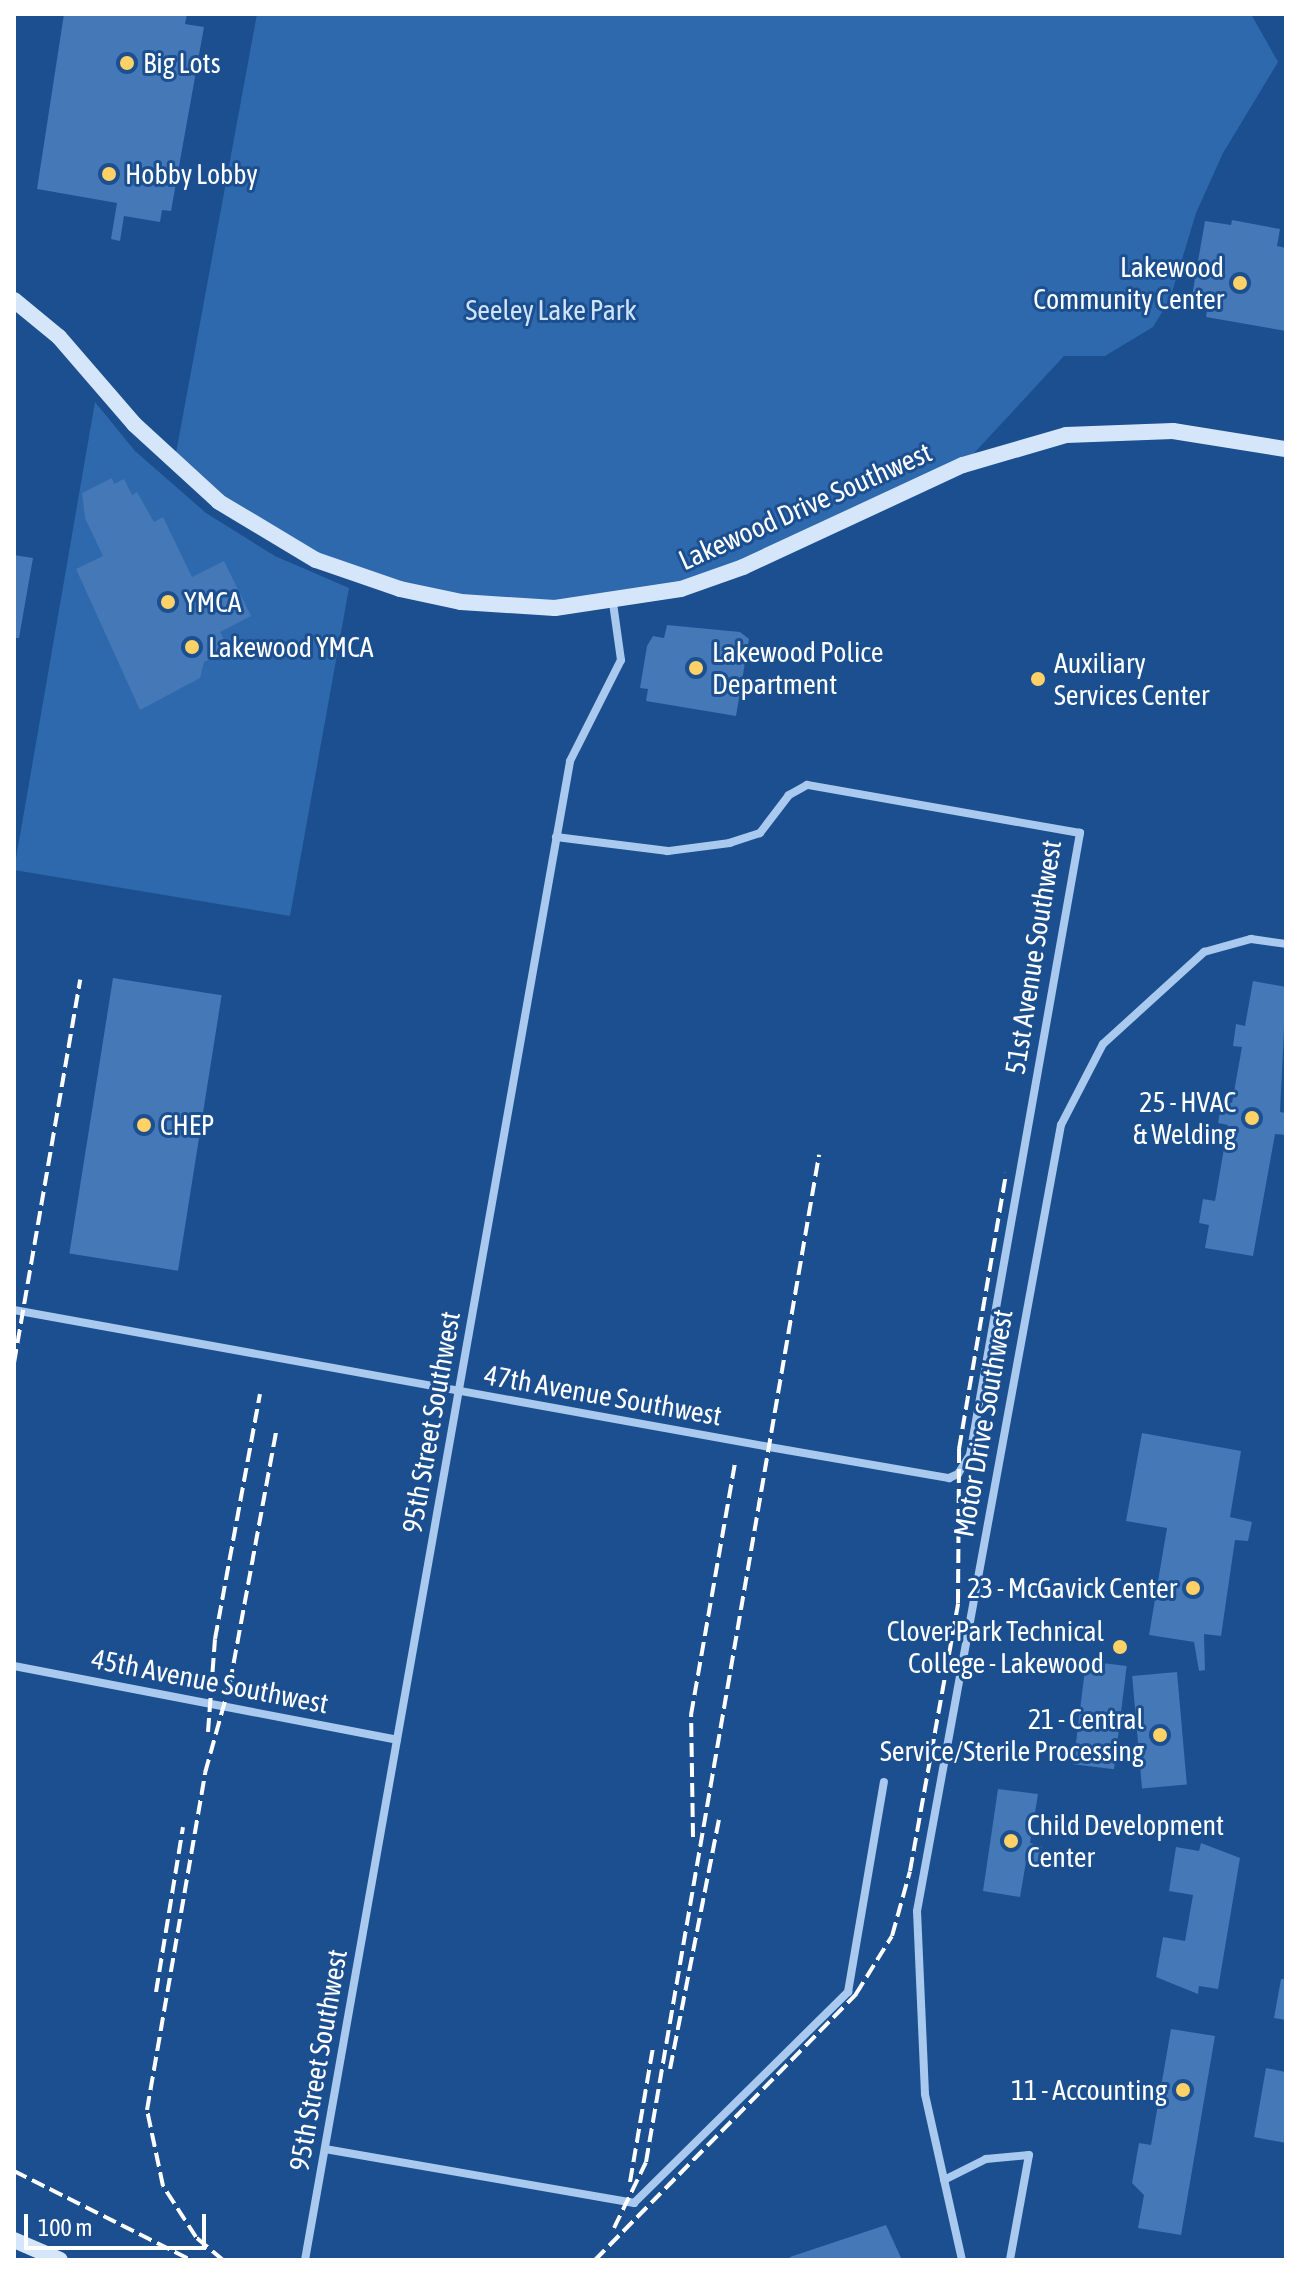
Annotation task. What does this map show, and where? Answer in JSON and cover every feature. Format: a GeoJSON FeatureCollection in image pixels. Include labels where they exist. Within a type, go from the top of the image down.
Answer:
{"type":"FeatureCollection","features":[{"type":"Feature","properties":{"kind":"main road","name":"Lakewood Drive Southwest"},"geometry":{"type":"LineString","coordinates":[[14,300],[59,337],[174,464],[219,502],[303,553],[439,599],[529,608],[613,603],[728,572],[963,465],[1040,440],[1146,430],[1286,449]]}},
{"type":"Feature","properties":{"kind":"main road"},"geometry":{"type":"LineString","coordinates":[[14,2240],[60,2260]]}},
{"type":"Feature","properties":{"kind":"street","name":"95th Street Southwest"},"geometry":{"type":"LineString","coordinates":[[305,2260],[570,761],[619,670],[613,603]]}},
{"type":"Feature","properties":{"kind":"street","name":"51st Avenue Southwest"},"geometry":{"type":"LineString","coordinates":[[556,837],[668,851],[730,843],[760,833],[789,795],[807,785],[1080,833],[970,1455],[949,1478]]}},
{"type":"Feature","properties":{"kind":"street","name":"Motor Drive Southwest"},"geometry":{"type":"LineString","coordinates":[[962,2260],[944,2180],[919,2038],[917,1911],[1061,1125],[1103,1044],[1204,952],[1251,939],[1286,944]]}},
{"type":"Feature","properties":{"kind":"street","name":"47th Avenue Southwest"},"geometry":{"type":"LineString","coordinates":[[14,1310],[949,1478]]}},
{"type":"Feature","properties":{"kind":"street","name":"45th Avenue Southwest"},"geometry":{"type":"LineString","coordinates":[[14,1666],[397,1740]]}},
{"type":"Feature","properties":{"kind":"street"},"geometry":{"type":"LineString","coordinates":[[325,2149],[634,2203],[848,1992],[884,1782]]}},
{"type":"Feature","properties":{"kind":"street"},"geometry":{"type":"LineString","coordinates":[[944,2180],[986,2159],[1029,2155],[1010,2260]]}},
{"type":"Feature","properties":{"kind":"green space","name":"Seeley Lake Park"},"geometry":{"type":"Polygon","coordinates":[[[257,14],[1251,14],[1278,62],[1223,153],[1196,213],[1170,299],[1153,327],[1105,356],[1064,356],[963,465],[743,567],[613,603],[461,602],[316,560],[174,464],[257,14]]]}},
{"type":"Feature","properties":{"kind":"green space"},"geometry":{"type":"Polygon","coordinates":[[[95,402],[135,451],[206,513],[275,556],[349,588],[290,916],[14,870],[95,402]]]}},
{"type":"Feature","properties":{"kind":"building"},"geometry":{"type":"Polygon","coordinates":[[[64,14],[187,14],[185,24],[204,27],[171,211],[162,210],[160,222],[124,216],[120,241],[111,239],[117,203],[37,189],[64,14]]]}},
{"type":"Feature","properties":{"kind":"building","name":"Lakewood Community Center"},"geometry":{"type":"Polygon","coordinates":[[[1232,220],[1280,229],[1277,246],[1286,248],[1286,331],[1206,317],[1209,299],[1192,296],[1205,221],[1231,225],[1232,220]]]}},
{"type":"Feature","properties":{"kind":"building","name":"YMCA"},"geometry":{"type":"Polygon","coordinates":[[[112,478],[114,484],[124,479],[132,495],[137,492],[154,522],[163,517],[192,577],[224,561],[251,616],[220,632],[229,650],[204,662],[200,678],[140,710],[76,569],[103,556],[85,518],[82,493],[112,478]]]}},
{"type":"Feature","properties":{"kind":"building"},"geometry":{"type":"Polygon","coordinates":[[[14,555],[33,558],[19,638],[14,638],[14,555]]]}},
{"type":"Feature","properties":{"kind":"building","name":"Lakewood Police Department"},"geometry":{"type":"Polygon","coordinates":[[[667,625],[740,632],[749,639],[736,716],[646,701],[648,689],[640,688],[647,646],[653,636],[664,638],[667,625]]]}},
{"type":"Feature","properties":{"kind":"building","name":"CHEP"},"geometry":{"type":"Polygon","coordinates":[[[113,978],[222,995],[178,1271],[69,1254],[113,978]]]}},
{"type":"Feature","properties":{"kind":"building","name":"25 - HVAC & Welding"},"geometry":{"type":"Polygon","coordinates":[[[1253,981],[1286,987],[1280,1112],[1286,1113],[1286,1135],[1275,1134],[1253,1256],[1205,1248],[1209,1225],[1199,1223],[1203,1199],[1215,1201],[1228,1125],[1218,1123],[1222,1101],[1232,1103],[1242,1047],[1233,1046],[1236,1024],[1245,1026],[1253,981]]]}},
{"type":"Feature","properties":{"kind":"building","name":"23 - McGavick Center"},"geometry":{"type":"Polygon","coordinates":[[[1142,1433],[1241,1451],[1230,1517],[1252,1522],[1248,1541],[1235,1540],[1221,1636],[1204,1634],[1205,1670],[1199,1671],[1194,1642],[1149,1635],[1167,1528],[1126,1521],[1142,1433]]]}},
{"type":"Feature","properties":{"kind":"building"},"geometry":{"type":"Polygon","coordinates":[[[1086,1661],[1127,1666],[1114,1769],[1073,1764],[1086,1661]]]}},
{"type":"Feature","properties":{"kind":"building"},"geometry":{"type":"Polygon","coordinates":[[[1177,1672],[1187,1785],[1142,1788],[1132,1676],[1177,1672]]]}},
{"type":"Feature","properties":{"kind":"building","name":"Child Development Center"},"geometry":{"type":"Polygon","coordinates":[[[998,1789],[1038,1794],[1030,1843],[1042,1846],[1039,1865],[1026,1862],[1020,1897],[983,1891],[998,1789]]]}},
{"type":"Feature","properties":{"kind":"building"},"geometry":{"type":"Polygon","coordinates":[[[1201,1843],[1240,1858],[1218,1989],[1199,1986],[1198,1994],[1156,1977],[1163,1937],[1185,1941],[1193,1895],[1169,1891],[1176,1847],[1199,1851],[1201,1843]]]}},
{"type":"Feature","properties":{"kind":"building"},"geometry":{"type":"Polygon","coordinates":[[[1281,1979],[1286,1979],[1286,2020],[1274,2018],[1281,1979]]]}},
{"type":"Feature","properties":{"kind":"building","name":"11 - Accounting"},"geometry":{"type":"Polygon","coordinates":[[[1171,2029],[1215,2036],[1181,2235],[1138,2228],[1144,2195],[1132,2183],[1139,2143],[1151,2145],[1171,2029]]]}},
{"type":"Feature","properties":{"kind":"building"},"geometry":{"type":"Polygon","coordinates":[[[1266,2068],[1286,2072],[1286,2143],[1254,2137],[1266,2068]]]}},
{"type":"Feature","properties":{"kind":"building"},"geometry":{"type":"Polygon","coordinates":[[[886,2225],[902,2260],[791,2260],[790,2257],[886,2225]]]}},
{"type":"Feature","properties":{"kind":"railway"},"geometry":{"type":"LineString","coordinates":[[14,1363],[80,980]]}},
{"type":"Feature","properties":{"kind":"railway"},"geometry":{"type":"LineString","coordinates":[[614,2228],[646,2162],[819,1155]]}},
{"type":"Feature","properties":{"kind":"railway"},"geometry":{"type":"LineString","coordinates":[[595,2260],[856,1994],[892,1936],[910,1871],[958,1603],[959,1449],[1006,1173]]}},
{"type":"Feature","properties":{"kind":"railway"},"geometry":{"type":"LineString","coordinates":[[208,1732],[215,1639],[260,1394]]}},
{"type":"Feature","properties":{"kind":"railway"},"geometry":{"type":"LineString","coordinates":[[223,2260],[196,2237],[163,2186],[147,2110],[205,1773],[230,1683],[276,1432]]}},
{"type":"Feature","properties":{"kind":"railway"},"geometry":{"type":"LineString","coordinates":[[693,1837],[691,1715],[735,1463]]}},
{"type":"Feature","properties":{"kind":"railway"},"geometry":{"type":"LineString","coordinates":[[670,2069],[719,1820]]}},
{"type":"Feature","properties":{"kind":"railway"},"geometry":{"type":"LineString","coordinates":[[156,1992],[183,1827]]}},
{"type":"Feature","properties":{"kind":"railway"},"geometry":{"type":"LineString","coordinates":[[630,2182],[653,2048]]}},
{"type":"Feature","properties":{"kind":"railway"},"geometry":{"type":"LineString","coordinates":[[14,2171],[191,2260]]}},
{"type":"Feature","properties":{"kind":"place","name":"Big Lots"},"geometry":{"type":"Point","coordinates":[127,63]}},
{"type":"Feature","properties":{"kind":"place","name":"Hobby Lobby"},"geometry":{"type":"Point","coordinates":[109,174]}},
{"type":"Feature","properties":{"kind":"place","name":"Lakewood Community Center"},"geometry":{"type":"Point","coordinates":[1240,283]}},
{"type":"Feature","properties":{"kind":"place","name":"YMCA"},"geometry":{"type":"Point","coordinates":[168,602]}},
{"type":"Feature","properties":{"kind":"place","name":"Lakewood YMCA"},"geometry":{"type":"Point","coordinates":[192,647]}},
{"type":"Feature","properties":{"kind":"place","name":"Lakewood Police Department"},"geometry":{"type":"Point","coordinates":[696,668]}},
{"type":"Feature","properties":{"kind":"place","name":"Auxiliary Services Center"},"geometry":{"type":"Point","coordinates":[1038,679]}},
{"type":"Feature","properties":{"kind":"place","name":"25 - HVAC & Welding"},"geometry":{"type":"Point","coordinates":[1252,1118]}},
{"type":"Feature","properties":{"kind":"place","name":"CHEP"},"geometry":{"type":"Point","coordinates":[144,1125]}},
{"type":"Feature","properties":{"kind":"place","name":"23 - McGavick Center"},"geometry":{"type":"Point","coordinates":[1193,1588]}},
{"type":"Feature","properties":{"kind":"place","name":"Clover Park Technical College - Lakewood"},"geometry":{"type":"Point","coordinates":[1120,1647]}},
{"type":"Feature","properties":{"kind":"place","name":"21 - Central Service/Sterile Processing"},"geometry":{"type":"Point","coordinates":[1160,1735]}},
{"type":"Feature","properties":{"kind":"place","name":"Child Development Center"},"geometry":{"type":"Point","coordinates":[1011,1841]}},
{"type":"Feature","properties":{"kind":"place","name":"11 - Accounting"},"geometry":{"type":"Point","coordinates":[1183,2090]}}]}
